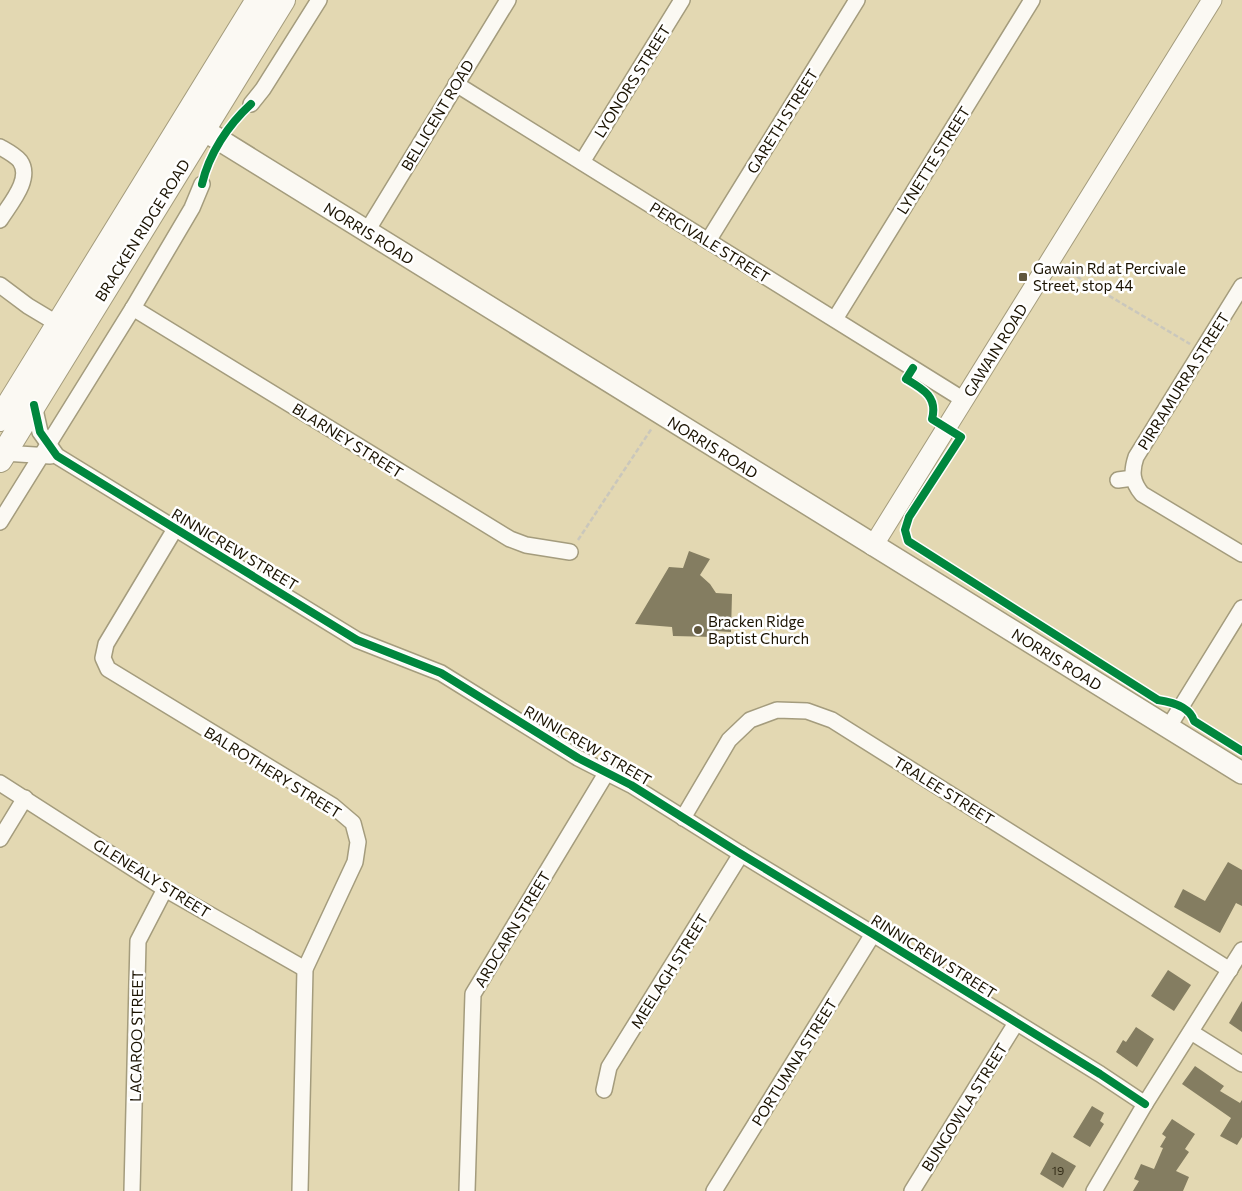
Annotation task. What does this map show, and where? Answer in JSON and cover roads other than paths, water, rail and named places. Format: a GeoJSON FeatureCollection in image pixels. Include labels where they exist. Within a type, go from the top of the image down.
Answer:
{"type":"FeatureCollection","features":[{"type":"Feature","properties":{"kind":"main road","name":"BRACKEN RIDGE ROAD"},"geometry":{"type":"LineString","coordinates":[[2,456],[34,405],[194,124],[258,0]]}},
{"type":"Feature","properties":{"kind":"main road","name":"BRACKEN RIDGE ROAD"},"geometry":{"type":"LineString","coordinates":[[0,419],[58,324],[194,124],[283,0]]}},
{"type":"Feature","properties":{"kind":"main road","name":"NORRIS ROAD"},"geometry":{"type":"LineString","coordinates":[[194,124],[1242,774]]}},
{"type":"Feature","properties":{"kind":"street"},"geometry":{"type":"LineString","coordinates":[[251,104],[264,89],[319,0]]}},
{"type":"Feature","properties":{"kind":"street","name":"BELLICENT ROAD"},"geometry":{"type":"LineString","coordinates":[[367,231],[508,0]]}},
{"type":"Feature","properties":{"kind":"street","name":"LYONORS STREET"},"geometry":{"type":"LineString","coordinates":[[582,162],[682,0]]}},
{"type":"Feature","properties":{"kind":"street","name":"GARETH STREET"},"geometry":{"type":"LineString","coordinates":[[708,241],[857,0]]}},
{"type":"Feature","properties":{"kind":"street","name":"LYNETTE STREET"},"geometry":{"type":"LineString","coordinates":[[835,319],[1032,0]]}},
{"type":"Feature","properties":{"kind":"street","name":"GAWAIN ROAD"},"geometry":{"type":"LineString","coordinates":[[873,546],[1212,0]]}},
{"type":"Feature","properties":{"kind":"street","name":"PERCIVALE STREET"},"geometry":{"type":"LineString","coordinates":[[456,84],[964,400]]}},
{"type":"Feature","properties":{"kind":"street"},"geometry":{"type":"LineString","coordinates":[[0,147],[12,154],[20,162],[23,171],[23,180],[0,220]]}},
{"type":"Feature","properties":{"kind":"street","name":"BRACKEN RIDGE ROAD"},"geometry":{"type":"LineString","coordinates":[[0,522],[49,453],[192,208],[202,184]]}},
{"type":"Feature","properties":{"kind":"street"},"geometry":{"type":"LineString","coordinates":[[0,285],[28,306],[58,324]]}},
{"type":"Feature","properties":{"kind":"street","name":"PIRRAMURRA STREET"},"geometry":{"type":"LineString","coordinates":[[1133,478],[1132,468],[1136,458],[1242,286]]}},
{"type":"Feature","properties":{"kind":"street","name":"BLARNEY STREET"},"geometry":{"type":"LineString","coordinates":[[133,308],[510,539],[570,552]]}},
{"type":"Feature","properties":{"kind":"street"},"geometry":{"type":"LineString","coordinates":[[34,405],[40,432],[49,453]]}},
{"type":"Feature","properties":{"kind":"street","name":"RINNICREW STREET"},"geometry":{"type":"LineString","coordinates":[[2,456],[49,453],[357,640],[441,673],[578,758],[631,785],[1146,1104]]}},
{"type":"Feature","properties":{"kind":"street"},"geometry":{"type":"LineString","coordinates":[[1118,480],[1133,478],[1135,486],[1142,494],[1242,554]]}},
{"type":"Feature","properties":{"kind":"street","name":"BALROTHERY STREET"},"geometry":{"type":"LineString","coordinates":[[175,529],[106,644],[103,658],[108,669],[333,806],[352,823],[358,842],[355,862],[305,969],[300,1191]]}},
{"type":"Feature","properties":{"kind":"street"},"geometry":{"type":"LineString","coordinates":[[1168,728],[1242,608]]}},
{"type":"Feature","properties":{"kind":"street","name":"TRALEE STREET"},"geometry":{"type":"LineString","coordinates":[[684,818],[729,740],[750,720],[777,710],[807,711],[832,720],[1230,970]]}},
{"type":"Feature","properties":{"kind":"street","name":"ARDCARN STREET"},"geometry":{"type":"LineString","coordinates":[[467,1191],[473,994],[607,772]]}},
{"type":"Feature","properties":{"kind":"street","name":"GLENEALY STREET"},"geometry":{"type":"LineString","coordinates":[[0,784],[165,888],[305,969]]}},
{"type":"Feature","properties":{"kind":"street"},"geometry":{"type":"LineString","coordinates":[[0,839],[25,798]]}},
{"type":"Feature","properties":{"kind":"street","name":"MEELAGH STREET"},"geometry":{"type":"LineString","coordinates":[[604,1090],[609,1067],[741,854]]}},
{"type":"Feature","properties":{"kind":"street","name":"LACAROO STREET"},"geometry":{"type":"LineString","coordinates":[[132,1191],[138,940],[165,888]]}},
{"type":"Feature","properties":{"kind":"street","name":"PORTUMNA STREET"},"geometry":{"type":"LineString","coordinates":[[714,1191],[873,934]]}},
{"type":"Feature","properties":{"kind":"street"},"geometry":{"type":"LineString","coordinates":[[1094,1191],[1242,950]]}},
{"type":"Feature","properties":{"kind":"street","name":"BUNGOWLA STREET"},"geometry":{"type":"LineString","coordinates":[[912,1191],[1016,1023]]}},
{"type":"Feature","properties":{"kind":"street"},"geometry":{"type":"LineString","coordinates":[[1191,1032],[1242,1064]]}},
{"type":"Feature","properties":{"kind":"place","name":"Gawain Rd at Percivale Street, stop 44"},"geometry":{"type":"Point","coordinates":[1023,277]}},
{"type":"Feature","properties":{"kind":"place","name":"Bracken Ridge Baptist Church"},"geometry":{"type":"Point","coordinates":[698,630]}}]}
